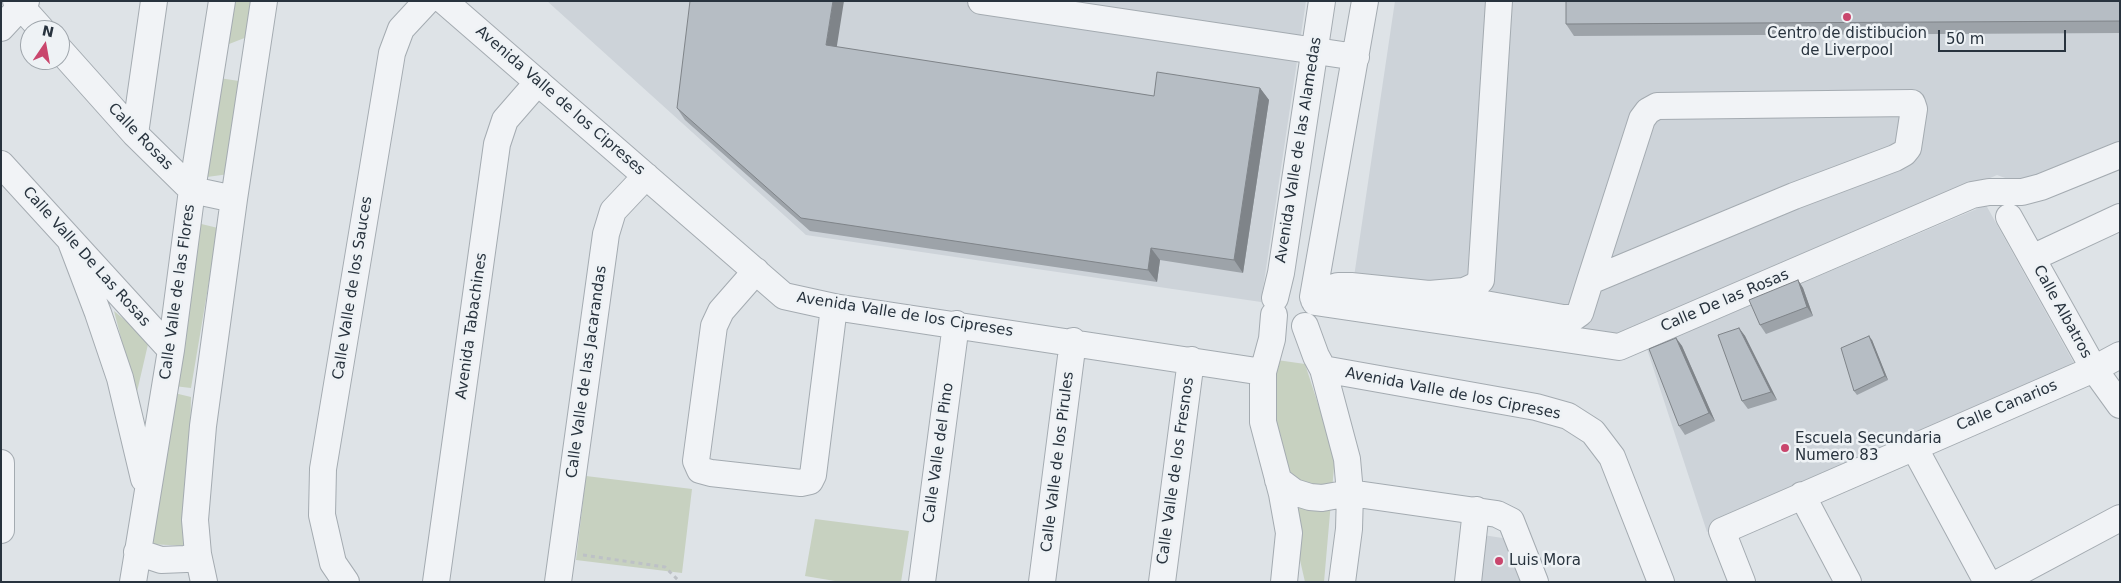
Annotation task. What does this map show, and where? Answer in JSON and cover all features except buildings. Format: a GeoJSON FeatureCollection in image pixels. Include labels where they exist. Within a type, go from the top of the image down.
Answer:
{"type":"FeatureCollection","features":[{"type":"Feature","properties":{"kind":"street"},"geometry":{"type":"LineString","coordinates":[[135,134],[154,1]]}},
{"type":"Feature","properties":{"kind":"street","name":"Calle Valle de las Flores"},"geometry":{"type":"LineString","coordinates":[[133,582],[146,492],[171,350],[192,190],[222,1]]}},
{"type":"Feature","properties":{"kind":"street"},"geometry":{"type":"LineString","coordinates":[[204,582],[198,554],[195,520],[204,416],[264,1]]}},
{"type":"Feature","properties":{"kind":"street","name":"Calle Valle de los Sauces"},"geometry":{"type":"LineString","coordinates":[[346,582],[333,563],[322,515],[323,469],[392,53],[401,29],[427,1]]}},
{"type":"Feature","properties":{"kind":"street","name":"Avenida Valle de los Cipreses"},"geometry":{"type":"LineString","coordinates":[[444,1],[784,296],[834,306],[1073,341],[1264,372]]}},
{"type":"Feature","properties":{"kind":"street"},"geometry":{"type":"LineString","coordinates":[[981,1],[1356,57]]}},
{"type":"Feature","properties":{"kind":"street","name":"Avenida Valle de las Alamedas"},"geometry":{"type":"LineString","coordinates":[[1284,582],[1289,533],[1263,422],[1264,372],[1272,339],[1274,307],[1281,273],[1322,1]]}},
{"type":"Feature","properties":{"kind":"street"},"geometry":{"type":"LineString","coordinates":[[1314,300],[1309,292],[1297,287],[1284,289],[1274,307],[1281,325],[1293,329],[1305,326],[1314,315],[1314,300],[1365,1]]}},
{"type":"Feature","properties":{"kind":"street"},"geometry":{"type":"LineString","coordinates":[[1429,294],[1464,291],[1475,286],[1481,280],[1499,1]]}},
{"type":"Feature","properties":{"kind":"street"},"geometry":{"type":"LineString","coordinates":[[1,28],[21,3],[34,20]]}},
{"type":"Feature","properties":{"kind":"street","name":"Calle Rosas"},"geometry":{"type":"LineString","coordinates":[[70,61],[135,134],[192,190]]}},
{"type":"Feature","properties":{"kind":"street","name":"Avenida Tabachines"},"geometry":{"type":"LineString","coordinates":[[436,582],[497,144],[505,120],[538,82]]}},
{"type":"Feature","properties":{"kind":"street"},"geometry":{"type":"LineString","coordinates":[[1314,300],[1325,290],[1338,286],[1351,286],[1429,294],[1563,318],[1574,318],[1580,312],[1642,119],[1648,111],[1658,106],[1912,103],[1914,109],[1908,148],[1904,153],[1895,158],[1794,196],[1590,281]]}},
{"type":"Feature","properties":{"kind":"street","name":"Calle De las Rosas"},"geometry":{"type":"LineString","coordinates":[[1314,300],[1619,347],[1972,195],[1989,192],[2022,192],[2040,187],[2120,155]]}},
{"type":"Feature","properties":{"kind":"street","name":"Calle Valle De Las Rosas"},"geometry":{"type":"LineString","coordinates":[[1,164],[171,350]]}},
{"type":"Feature","properties":{"kind":"street","name":"Calle Valle de las Jacarandas"},"geometry":{"type":"LineString","coordinates":[[558,582],[606,234],[613,211],[646,176]]}},
{"type":"Feature","properties":{"kind":"street"},"geometry":{"type":"LineString","coordinates":[[192,190],[234,199]]}},
{"type":"Feature","properties":{"kind":"street","name":"Calle Albatros"},"geometry":{"type":"LineString","coordinates":[[2009,217],[2094,369],[2120,405]]}},
{"type":"Feature","properties":{"kind":"street"},"geometry":{"type":"LineString","coordinates":[[2032,258],[2120,217]]}},
{"type":"Feature","properties":{"kind":"street"},"geometry":{"type":"LineString","coordinates":[[71,242],[120,378],[146,492]]}},
{"type":"Feature","properties":{"kind":"street"},"geometry":{"type":"LineString","coordinates":[[756,271],[721,311],[714,326],[696,461],[700,470],[711,474],[801,484],[810,481],[813,475],[834,306]]}},
{"type":"Feature","properties":{"kind":"street","name":"Calle Valle del Pino"},"geometry":{"type":"LineString","coordinates":[[922,582],[956,324]]}},
{"type":"Feature","properties":{"kind":"street"},"geometry":{"type":"LineString","coordinates":[[1305,326],[1323,369],[1347,459],[1350,493],[1349,529],[1342,582]]}},
{"type":"Feature","properties":{"kind":"street","name":"Calle Valle de los Pirules"},"geometry":{"type":"LineString","coordinates":[[1042,582],[1073,341]]}},
{"type":"Feature","properties":{"kind":"street","name":"Calle Canarios"},"geometry":{"type":"LineString","coordinates":[[1742,582],[1722,532],[1802,495],[2094,369],[2120,355]]}},
{"type":"Feature","properties":{"kind":"street","name":"Calle Valle de los Fresnos"},"geometry":{"type":"LineString","coordinates":[[1162,582],[1191,360]]}},
{"type":"Feature","properties":{"kind":"street","name":"Avenida Valle de los Cipreses"},"geometry":{"type":"LineString","coordinates":[[1323,369],[1536,407],[1568,416],[1594,432],[1612,457],[1661,582]]}},
{"type":"Feature","properties":{"kind":"street"},"geometry":{"type":"LineString","coordinates":[[1914,447],[1987,582]]}},
{"type":"Feature","properties":{"kind":"street"},"geometry":{"type":"LineString","coordinates":[[1,463],[1,530]]}},
{"type":"Feature","properties":{"kind":"street"},"geometry":{"type":"LineString","coordinates":[[1278,480],[1294,492],[1310,498],[1350,493],[1497,514],[1511,521],[1535,582]]}},
{"type":"Feature","properties":{"kind":"street"},"geometry":{"type":"LineString","coordinates":[[1802,495],[1848,582]]}},
{"type":"Feature","properties":{"kind":"street"},"geometry":{"type":"LineString","coordinates":[[1468,582],[1476,510]]}},
{"type":"Feature","properties":{"kind":"street"},"geometry":{"type":"LineString","coordinates":[[2000,582],[2120,518]]}},
{"type":"Feature","properties":{"kind":"street"},"geometry":{"type":"LineString","coordinates":[[137,552],[161,560],[186,559],[198,554]]}},
{"type":"Feature","properties":{"kind":"path"},"geometry":{"type":"LineString","coordinates":[[562,551],[666,567],[680,582]]}},
{"type":"Feature","properties":{"kind":"shaded area"},"geometry":{"type":"Polygon","coordinates":[[[547,1],[1306,1],[1261,302],[806,235],[547,1]]]}},
{"type":"Feature","properties":{"kind":"shaded area"},"geometry":{"type":"Polygon","coordinates":[[[1395,1],[2120,1],[2120,141],[2019,183],[1997,175],[1622,340],[1351,297],[1395,1]]]}},
{"type":"Feature","properties":{"kind":"shaded area","name":"Escuela Secundaria Numero 83"},"geometry":{"type":"Polygon","coordinates":[[[1986,205],[2075,365],[1707,532],[1647,349],[1986,205]]]}},
{"type":"Feature","properties":{"kind":"shaded area","name":"Luis Mora"},"geometry":{"type":"Polygon","coordinates":[[[1483,535],[1509,539],[1525,582],[1480,582],[1483,535]]]}},
{"type":"Feature","properties":{"kind":"green space"},"geometry":{"type":"Polygon","coordinates":[[[232,1],[255,1],[247,37],[224,46],[232,1]]]}},
{"type":"Feature","properties":{"kind":"green space"},"geometry":{"type":"Polygon","coordinates":[[[219,78],[239,81],[229,174],[207,177],[219,78]]]}},
{"type":"Feature","properties":{"kind":"green space"},"geometry":{"type":"Polygon","coordinates":[[[193,222],[218,228],[191,388],[174,386],[193,222]]]}},
{"type":"Feature","properties":{"kind":"green space"},"geometry":{"type":"Polygon","coordinates":[[[114,311],[149,340],[136,396],[114,311]]]}},
{"type":"Feature","properties":{"kind":"green space"},"geometry":{"type":"Polygon","coordinates":[[[1277,360],[1305,364],[1335,456],[1324,582],[1305,582],[1273,442],[1272,399],[1277,360]]]}},
{"type":"Feature","properties":{"kind":"green space"},"geometry":{"type":"Polygon","coordinates":[[[170,392],[191,397],[188,546],[148,544],[170,392]]]}},
{"type":"Feature","properties":{"kind":"green space"},"geometry":{"type":"Polygon","coordinates":[[[586,476],[692,489],[682,573],[576,560],[586,476]]]}},
{"type":"Feature","properties":{"kind":"green space"},"geometry":{"type":"Polygon","coordinates":[[[815,519],[909,531],[901,582],[841,582],[805,576],[815,519]]]}},
{"type":"Feature","properties":{"kind":"place","name":"Centro de distibucion de Liverpool"},"geometry":{"type":"Point","coordinates":[1847,17]}},
{"type":"Feature","properties":{"kind":"place","name":"Escuela Secundaria Numero 83"},"geometry":{"type":"Point","coordinates":[1785,448]}},
{"type":"Feature","properties":{"kind":"place","name":"Luis Mora"},"geometry":{"type":"Point","coordinates":[1499,561]}}]}
